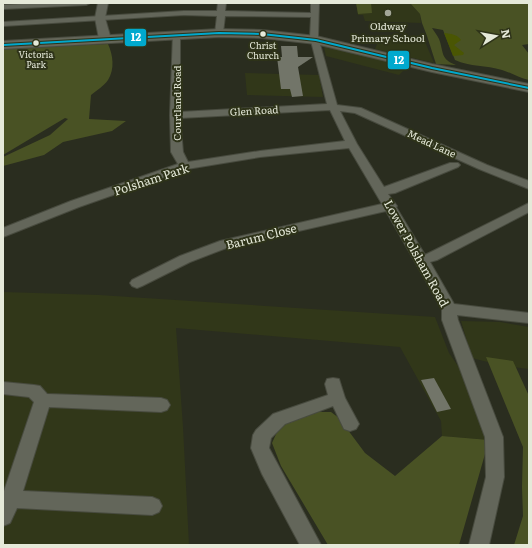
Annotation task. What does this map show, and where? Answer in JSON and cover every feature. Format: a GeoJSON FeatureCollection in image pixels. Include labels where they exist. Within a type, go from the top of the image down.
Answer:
{"type":"FeatureCollection","features":[{"type":"Feature","properties":{"kind":"main road"},"geometry":{"type":"LineString","coordinates":[[103,3],[100,18],[105,39]]}},
{"type":"Feature","properties":{"kind":"main road"},"geometry":{"type":"LineString","coordinates":[[3,45],[105,39],[176,37],[219,33],[262,34],[316,40],[432,68],[529,88]]}},
{"type":"Feature","properties":{"kind":"street"},"geometry":{"type":"LineString","coordinates":[[3,7],[86,3]]}},
{"type":"Feature","properties":{"kind":"street"},"geometry":{"type":"LineString","coordinates":[[219,33],[222,3]]}},
{"type":"Feature","properties":{"kind":"street","name":"Lower Polsham Road"},"geometry":{"type":"LineString","coordinates":[[315,3],[314,37],[333,107],[352,144],[382,191],[422,260],[449,315],[494,436],[495,477],[479,545]]}},
{"type":"Feature","properties":{"kind":"street"},"geometry":{"type":"LineString","coordinates":[[50,21],[55,5]]}},
{"type":"Feature","properties":{"kind":"street"},"geometry":{"type":"LineString","coordinates":[[3,24],[100,18],[154,12],[315,15]]}},
{"type":"Feature","properties":{"kind":"street","name":"Courtland Road"},"geometry":{"type":"LineString","coordinates":[[176,37],[175,115],[177,152],[184,166]]}},
{"type":"Feature","properties":{"kind":"street","name":"Glen Road"},"geometry":{"type":"LineString","coordinates":[[175,115],[333,107]]}},
{"type":"Feature","properties":{"kind":"street","name":"Mead Lane"},"geometry":{"type":"LineString","coordinates":[[333,107],[357,110],[483,167],[529,185]]}},
{"type":"Feature","properties":{"kind":"street","name":"Polsham Park"},"geometry":{"type":"LineString","coordinates":[[3,233],[75,204],[184,166],[260,154],[352,144]]}},
{"type":"Feature","properties":{"kind":"street"},"geometry":{"type":"LineString","coordinates":[[382,191],[391,190],[454,165]]}},
{"type":"Feature","properties":{"kind":"street","name":"Barum Close"},"geometry":{"type":"LineString","coordinates":[[137,283],[185,260],[225,244],[391,206]]}},
{"type":"Feature","properties":{"kind":"street"},"geometry":{"type":"LineString","coordinates":[[422,260],[432,257],[529,207]]}},
{"type":"Feature","properties":{"kind":"street"},"geometry":{"type":"LineString","coordinates":[[449,315],[529,318]]}},
{"type":"Feature","properties":{"kind":"street"},"geometry":{"type":"LineString","coordinates":[[3,388],[34,391],[42,400],[161,406]]}},
{"type":"Feature","properties":{"kind":"street"},"geometry":{"type":"LineString","coordinates":[[311,545],[269,468],[260,448],[262,435],[279,419],[335,391],[350,424]]}},
{"type":"Feature","properties":{"kind":"street"},"geometry":{"type":"LineString","coordinates":[[3,517],[11,499],[42,400]]}},
{"type":"Feature","properties":{"kind":"street"},"geometry":{"type":"LineString","coordinates":[[11,499],[152,506]]}},
{"type":"Feature","properties":{"kind":"shaded area","name":"Oldway Primary School"},"geometry":{"type":"Polygon","coordinates":[[[356,3],[410,3],[420,14],[421,23],[365,21],[363,15],[358,15],[356,3]]]}},
{"type":"Feature","properties":{"kind":"shaded area"},"geometry":{"type":"Polygon","coordinates":[[[356,3],[371,3],[372,13],[358,14],[356,3]]]}},
{"type":"Feature","properties":{"kind":"shaded area"},"geometry":{"type":"Polygon","coordinates":[[[410,3],[529,3],[529,44],[522,45],[529,54],[529,80],[502,70],[466,64],[455,60],[443,30],[432,28],[439,39],[443,55],[447,60],[456,65],[436,64],[420,14],[410,3]]]}},
{"type":"Feature","properties":{"kind":"shaded area"},"geometry":{"type":"Polygon","coordinates":[[[444,33],[454,35],[461,40],[454,45],[464,53],[463,55],[453,56],[444,33]]]}},
{"type":"Feature","properties":{"kind":"shaded area"},"geometry":{"type":"Polygon","coordinates":[[[380,37],[423,37],[434,63],[375,49],[380,37]]]}},
{"type":"Feature","properties":{"kind":"shaded area","name":"Victoria Park"},"geometry":{"type":"Polygon","coordinates":[[[108,44],[112,57],[112,71],[106,82],[91,95],[89,119],[126,121],[112,131],[63,142],[44,155],[3,166],[3,157],[50,135],[68,119],[65,118],[3,155],[3,49],[108,44]]]}},
{"type":"Feature","properties":{"kind":"shaded area"},"geometry":{"type":"Polygon","coordinates":[[[329,46],[409,65],[399,75],[326,56],[324,47],[329,46]]]}},
{"type":"Feature","properties":{"kind":"shaded area"},"geometry":{"type":"Polygon","coordinates":[[[245,73],[319,75],[323,97],[247,95],[245,73]]]}},
{"type":"Feature","properties":{"kind":"shaded area"},"geometry":{"type":"Polygon","coordinates":[[[3,292],[99,295],[435,317],[449,353],[465,376],[489,440],[442,436],[441,421],[400,347],[176,328],[189,545],[3,545],[3,292]]]}},
{"type":"Feature","properties":{"kind":"shaded area"},"geometry":{"type":"Polygon","coordinates":[[[461,321],[500,322],[529,327],[529,369],[503,366],[472,358],[461,321]]]}},
{"type":"Feature","properties":{"kind":"shaded area"},"geometry":{"type":"Polygon","coordinates":[[[486,357],[513,361],[529,396],[529,545],[514,545],[523,516],[523,447],[486,357]]]}},
{"type":"Feature","properties":{"kind":"shaded area"},"geometry":{"type":"Polygon","coordinates":[[[317,412],[331,412],[339,418],[365,453],[395,476],[442,436],[489,440],[459,545],[328,545],[281,466],[272,443],[283,424],[317,412]]]}},
{"type":"Feature","properties":{"kind":"building"},"geometry":{"type":"Polygon","coordinates":[[[281,46],[297,46],[298,57],[313,57],[298,67],[303,96],[292,97],[290,89],[281,89],[277,57],[282,57],[281,46]]]}},
{"type":"Feature","properties":{"kind":"building"},"geometry":{"type":"Polygon","coordinates":[[[434,378],[451,409],[437,412],[421,380],[434,378]]]}},
{"type":"Feature","properties":{"kind":"transit line","name":"12"},"geometry":{"type":"LineString","coordinates":[[3,45],[219,33],[262,34],[316,40],[432,68],[529,88]]}},
{"type":"Feature","properties":{"kind":"place","name":"Oldway Primary School"},"geometry":{"type":"Point","coordinates":[388,13]}},
{"type":"Feature","properties":{"kind":"place","name":"Christ Church"},"geometry":{"type":"Point","coordinates":[263,34]}},
{"type":"Feature","properties":{"kind":"place","name":"Victoria Park"},"geometry":{"type":"Point","coordinates":[36,43]}}]}
